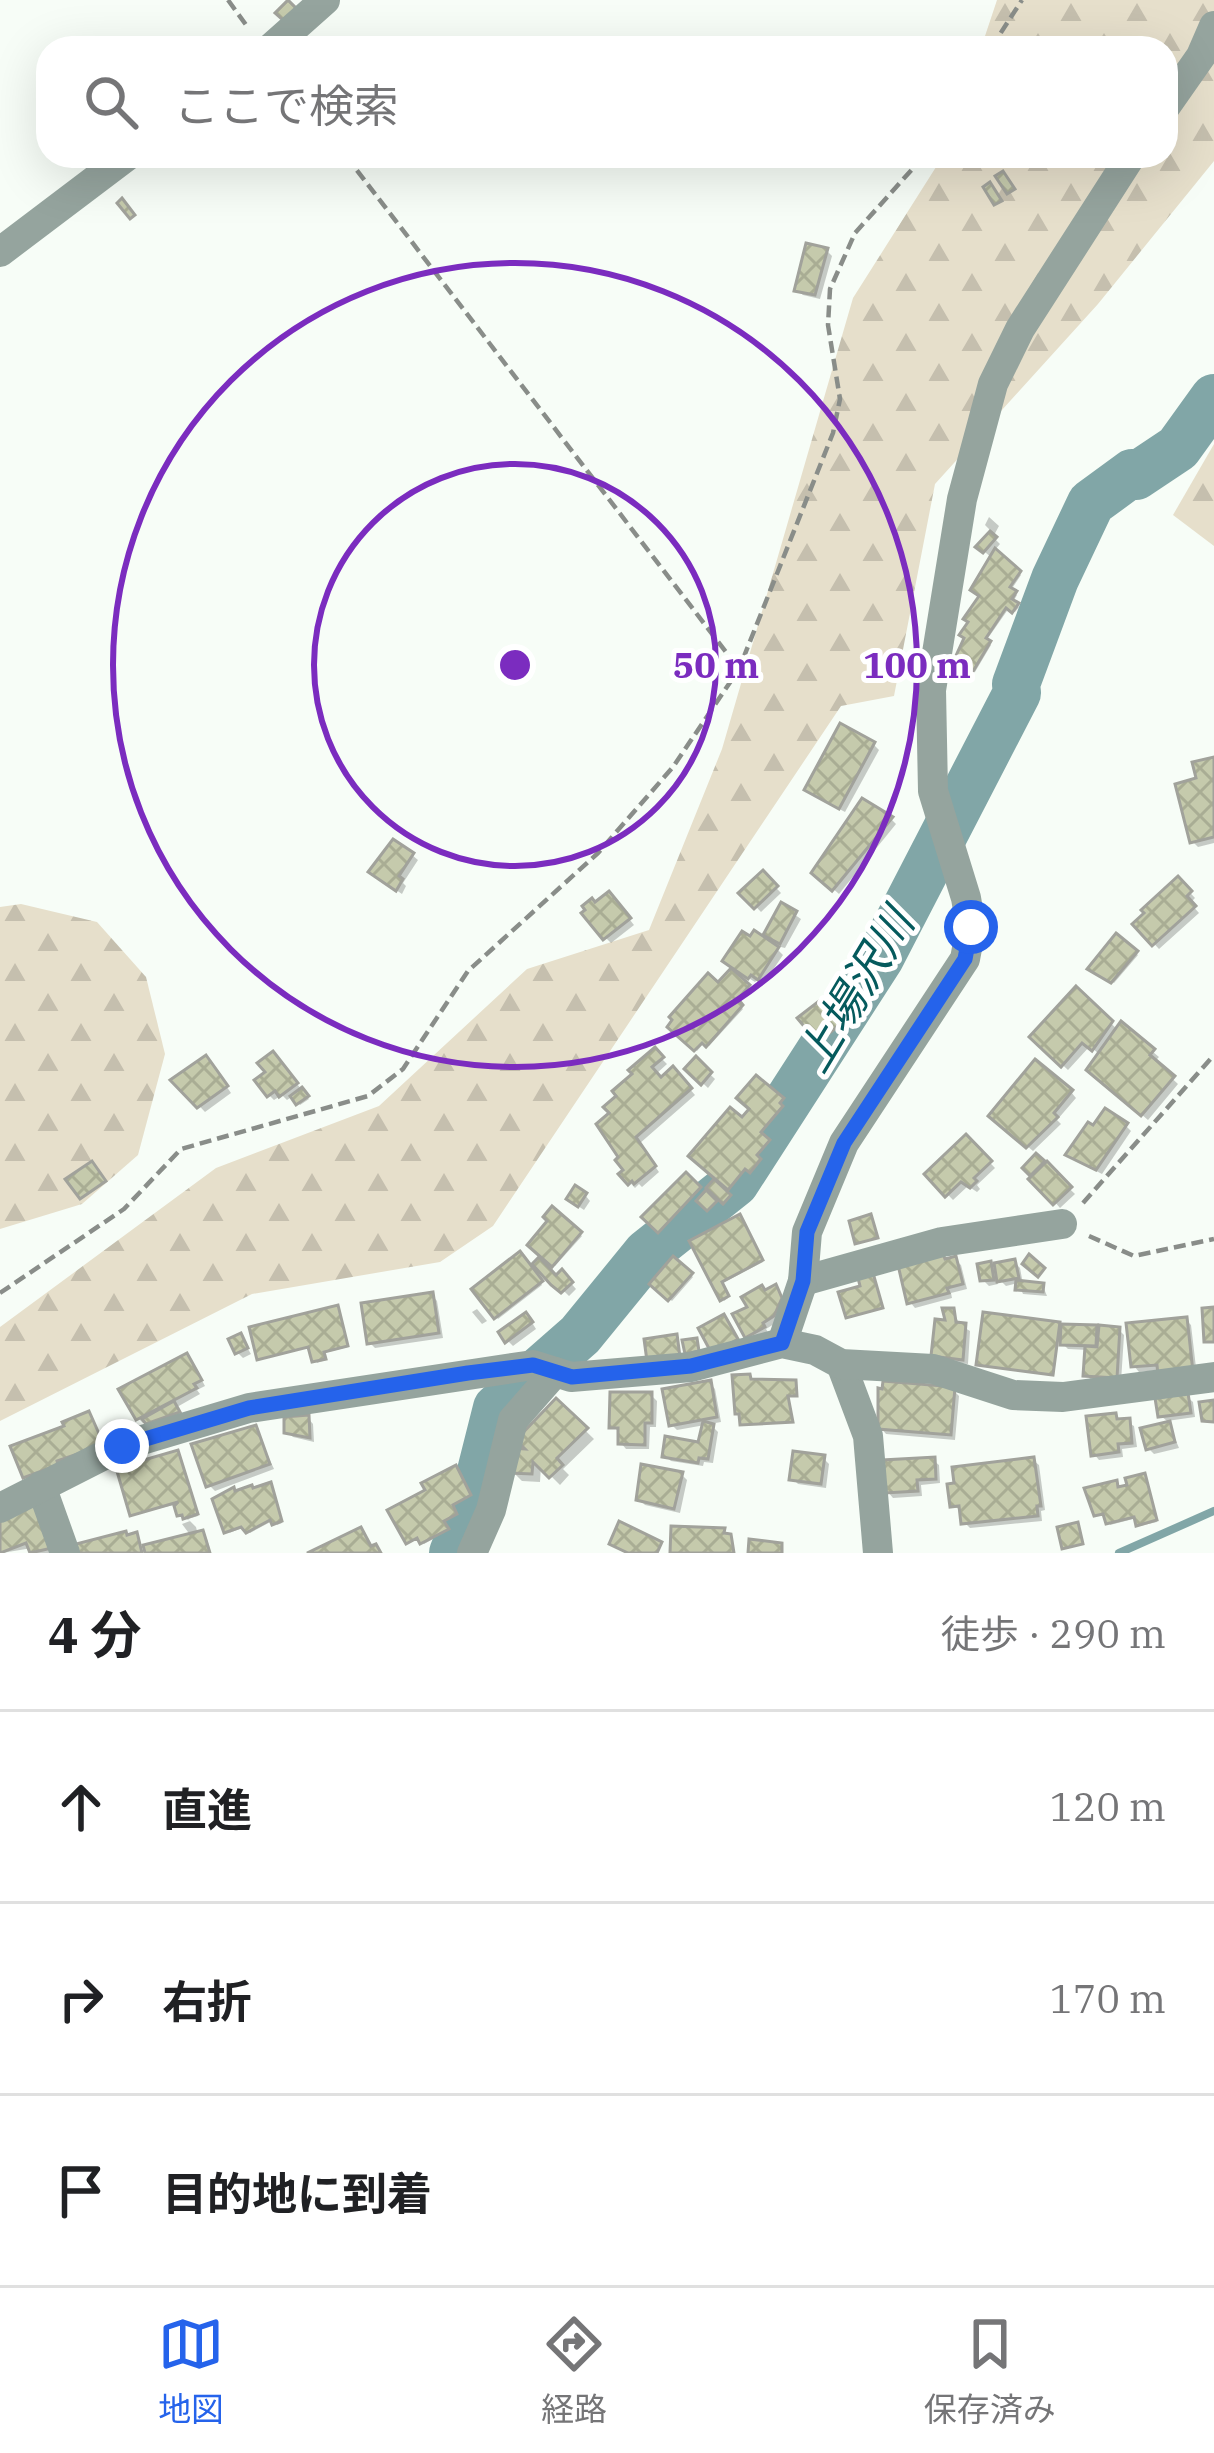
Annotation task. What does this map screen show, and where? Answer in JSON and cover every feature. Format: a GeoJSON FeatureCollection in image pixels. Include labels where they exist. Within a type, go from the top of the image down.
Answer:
{"type":"FeatureCollection","features":[{"type":"Feature","properties":{"kind":"street"},"geometry":{"type":"LineString","coordinates":[[267,36],[325,0]]}},
{"type":"Feature","properties":{"kind":"street"},"geometry":{"type":"LineString","coordinates":[[1178,89],[1201,56],[1214,26]]}},
{"type":"Feature","properties":{"kind":"street"},"geometry":{"type":"LineString","coordinates":[[0,252],[112,168]]}},
{"type":"Feature","properties":{"kind":"street"},"geometry":{"type":"LineString","coordinates":[[782,1343],[803,1281],[807,1232],[844,1143],[965,959],[971,927],[966,898],[933,791],[931,690],[962,499],[993,384],[1019,329],[1124,168]]}},
{"type":"Feature","properties":{"kind":"street"},"geometry":{"type":"LineString","coordinates":[[803,1281],[941,1242],[1062,1224]]}},
{"type":"Feature","properties":{"kind":"street"},"geometry":{"type":"LineString","coordinates":[[0,1508],[122,1446],[249,1408],[533,1365],[572,1377],[691,1366],[782,1343],[814,1350],[841,1364],[933,1369],[1013,1395],[1063,1396],[1214,1377]]}},
{"type":"Feature","properties":{"kind":"street"},"geometry":{"type":"LineString","coordinates":[[841,1364],[868,1436],[878,1553]]}},
{"type":"Feature","properties":{"kind":"street"},"geometry":{"type":"LineString","coordinates":[[472,1553],[491,1510],[513,1420],[555,1372]]}},
{"type":"Feature","properties":{"kind":"street"},"geometry":{"type":"LineString","coordinates":[[41,1486],[64,1553]]}},
{"type":"Feature","properties":{"kind":"path"},"geometry":{"type":"LineString","coordinates":[[228,0],[258,36]]}},
{"type":"Feature","properties":{"kind":"path"},"geometry":{"type":"LineString","coordinates":[[999,36],[1022,0]]}},
{"type":"Feature","properties":{"kind":"path"},"geometry":{"type":"LineString","coordinates":[[355,168],[739,669]]}},
{"type":"Feature","properties":{"kind":"path"},"geometry":{"type":"LineString","coordinates":[[0,1293],[124,1209],[181,1149],[368,1096],[403,1069],[468,971],[598,853],[673,767],[739,669],[832,433],[840,398],[828,325],[830,289],[855,233],[913,168]]}},
{"type":"Feature","properties":{"kind":"path"},"geometry":{"type":"LineString","coordinates":[[1214,1054],[1062,1224],[1134,1256],[1214,1239]]}},
{"type":"Feature","properties":{"kind":"green space"},"geometry":{"type":"Polygon","coordinates":[[[997,0],[1214,0],[1214,161],[1098,304],[935,484],[894,696],[841,706],[493,1226],[440,1262],[252,1294],[0,1421],[0,1327],[216,1168],[379,1106],[527,969],[649,930],[722,749],[853,298],[935,168],[1178,168],[1178,36],[985,36],[997,0]]]}},
{"type":"Feature","properties":{"kind":"green space"},"geometry":{"type":"Polygon","coordinates":[[[1214,444],[1214,546],[1173,515],[1214,444]]]}},
{"type":"Feature","properties":{"kind":"green space"},"geometry":{"type":"Polygon","coordinates":[[[21,904],[97,922],[146,977],[165,1054],[138,1155],[82,1204],[0,1229],[0,907],[21,904]]]}},
{"type":"Feature","properties":{"kind":"building"},"geometry":{"type":"Polygon","coordinates":[[[288,0],[297,9],[284,21],[275,13],[288,0]]]}},
{"type":"Feature","properties":{"kind":"building"},"geometry":{"type":"Polygon","coordinates":[[[1003,171],[1015,189],[1007,194],[995,176],[1003,171]]]}},
{"type":"Feature","properties":{"kind":"building"},"geometry":{"type":"Polygon","coordinates":[[[990,182],[1002,201],[994,205],[983,187],[990,182]]]}},
{"type":"Feature","properties":{"kind":"building"},"geometry":{"type":"Polygon","coordinates":[[[122,198],[135,215],[130,219],[117,203],[122,198]]]}},
{"type":"Feature","properties":{"kind":"building"},"geometry":{"type":"Polygon","coordinates":[[[806,243],[828,248],[815,295],[794,291],[806,243]]]}},
{"type":"Feature","properties":{"kind":"building"},"geometry":{"type":"Polygon","coordinates":[[[990,531],[997,537],[983,553],[975,547],[990,531]]]}},
{"type":"Feature","properties":{"kind":"building"},"geometry":{"type":"Polygon","coordinates":[[[995,548],[1021,571],[1010,587],[1017,591],[1012,599],[1019,603],[1012,613],[1006,608],[986,638],[991,641],[972,673],[954,660],[964,638],[959,635],[968,622],[963,619],[979,596],[970,590],[995,548]]]}},
{"type":"Feature","properties":{"kind":"building"},"geometry":{"type":"Polygon","coordinates":[[[840,723],[875,742],[839,809],[804,790],[840,723]]]}},
{"type":"Feature","properties":{"kind":"building"},"geometry":{"type":"Polygon","coordinates":[[[1214,757],[1214,837],[1190,843],[1175,784],[1196,778],[1192,762],[1214,757]]]}},
{"type":"Feature","properties":{"kind":"building"},"geometry":{"type":"Polygon","coordinates":[[[862,798],[893,817],[832,891],[811,873],[862,798]]]}},
{"type":"Feature","properties":{"kind":"building"},"geometry":{"type":"Polygon","coordinates":[[[393,839],[414,853],[399,876],[403,879],[396,891],[368,872],[393,839]]]}},
{"type":"Feature","properties":{"kind":"building"},"geometry":{"type":"Polygon","coordinates":[[[763,870],[778,886],[754,909],[738,893],[763,870]]]}},
{"type":"Feature","properties":{"kind":"building"},"geometry":{"type":"Polygon","coordinates":[[[1178,876],[1192,891],[1187,896],[1196,906],[1152,946],[1132,924],[1178,876]]]}},
{"type":"Feature","properties":{"kind":"building"},"geometry":{"type":"Polygon","coordinates":[[[609,891],[631,918],[603,940],[581,913],[592,898],[595,902],[609,891]]]}},
{"type":"Feature","properties":{"kind":"building"},"geometry":{"type":"Polygon","coordinates":[[[781,902],[797,911],[780,944],[763,935],[781,902]]]}},
{"type":"Feature","properties":{"kind":"building"},"geometry":{"type":"Polygon","coordinates":[[[754,930],[779,947],[758,980],[751,975],[748,979],[722,961],[742,931],[750,936],[754,930]]]}},
{"type":"Feature","properties":{"kind":"building"},"geometry":{"type":"Polygon","coordinates":[[[1116,933],[1138,951],[1111,983],[1087,969],[1116,933]]]}},
{"type":"Feature","properties":{"kind":"building"},"geometry":{"type":"Polygon","coordinates":[[[731,968],[750,985],[738,999],[743,1005],[706,1047],[702,1043],[694,1051],[667,1027],[669,1017],[708,973],[718,982],[731,968]]]}},
{"type":"Feature","properties":{"kind":"building"},"geometry":{"type":"Polygon","coordinates":[[[1076,986],[1113,1021],[1092,1051],[1082,1043],[1061,1067],[1029,1037],[1076,986]]]}},
{"type":"Feature","properties":{"kind":"building"},"geometry":{"type":"Polygon","coordinates":[[[819,1001],[839,1025],[818,1043],[797,1018],[819,1001]]]}},
{"type":"Feature","properties":{"kind":"building"},"geometry":{"type":"Polygon","coordinates":[[[1121,1021],[1155,1049],[1150,1055],[1175,1076],[1141,1116],[1086,1070],[1121,1021]]]}},
{"type":"Feature","properties":{"kind":"building"},"geometry":{"type":"Polygon","coordinates":[[[655,1047],[664,1057],[652,1067],[661,1077],[673,1066],[692,1088],[636,1137],[656,1166],[628,1185],[618,1174],[623,1170],[615,1160],[618,1157],[596,1124],[609,1113],[603,1107],[616,1096],[612,1091],[632,1074],[628,1070],[655,1047]]]}},
{"type":"Feature","properties":{"kind":"building"},"geometry":{"type":"Polygon","coordinates":[[[273,1051],[298,1083],[279,1097],[275,1091],[267,1097],[254,1080],[265,1072],[257,1063],[273,1051]]]}},
{"type":"Feature","properties":{"kind":"building"},"geometry":{"type":"Polygon","coordinates":[[[206,1055],[228,1086],[197,1108],[170,1080],[206,1055]]]}},
{"type":"Feature","properties":{"kind":"building"},"geometry":{"type":"Polygon","coordinates":[[[696,1056],[712,1072],[701,1085],[684,1069],[696,1056]]]}},
{"type":"Feature","properties":{"kind":"building"},"geometry":{"type":"Polygon","coordinates":[[[1035,1059],[1073,1090],[1054,1113],[1058,1117],[1026,1148],[988,1116],[1035,1059]]]}},
{"type":"Feature","properties":{"kind":"building"},"geometry":{"type":"Polygon","coordinates":[[[756,1075],[784,1098],[783,1106],[761,1132],[770,1140],[757,1155],[761,1159],[750,1173],[745,1169],[728,1190],[688,1156],[730,1107],[742,1117],[749,1109],[736,1098],[756,1075]]]}},
{"type":"Feature","properties":{"kind":"building"},"geometry":{"type":"Polygon","coordinates":[[[302,1087],[309,1096],[296,1105],[290,1096],[302,1087]]]}},
{"type":"Feature","properties":{"kind":"building"},"geometry":{"type":"Polygon","coordinates":[[[1105,1108],[1128,1123],[1096,1170],[1065,1155],[1088,1122],[1093,1125],[1105,1108]]]}},
{"type":"Feature","properties":{"kind":"building"},"geometry":{"type":"Polygon","coordinates":[[[966,1134],[992,1161],[970,1188],[961,1182],[945,1197],[924,1174],[966,1134]]]}},
{"type":"Feature","properties":{"kind":"building"},"geometry":{"type":"Polygon","coordinates":[[[1036,1153],[1045,1161],[1030,1176],[1022,1168],[1036,1153]]]}},
{"type":"Feature","properties":{"kind":"building"},"geometry":{"type":"Polygon","coordinates":[[[92,1161],[106,1181],[80,1199],[65,1179],[92,1161]]]}},
{"type":"Feature","properties":{"kind":"building"},"geometry":{"type":"Polygon","coordinates":[[[1047,1161],[1072,1187],[1053,1205],[1028,1179],[1047,1161]]]}},
{"type":"Feature","properties":{"kind":"building"},"geometry":{"type":"Polygon","coordinates":[[[686,1172],[701,1187],[658,1233],[641,1217],[686,1172]]]}},
{"type":"Feature","properties":{"kind":"building"},"geometry":{"type":"Polygon","coordinates":[[[714,1179],[731,1195],[723,1204],[706,1188],[714,1179]]]}},
{"type":"Feature","properties":{"kind":"building"},"geometry":{"type":"Polygon","coordinates":[[[575,1185],[587,1193],[578,1207],[566,1199],[575,1185]]]}},
{"type":"Feature","properties":{"kind":"building"},"geometry":{"type":"Polygon","coordinates":[[[706,1190],[717,1201],[707,1211],[696,1201],[706,1190]]]}},
{"type":"Feature","properties":{"kind":"building"},"geometry":{"type":"Polygon","coordinates":[[[552,1206],[582,1232],[552,1267],[527,1245],[547,1221],[543,1217],[552,1206]]]}},
{"type":"Feature","properties":{"kind":"building"},"geometry":{"type":"Polygon","coordinates":[[[740,1214],[763,1260],[722,1282],[729,1296],[720,1301],[689,1241],[740,1214]]]}},
{"type":"Feature","properties":{"kind":"building"},"geometry":{"type":"Polygon","coordinates":[[[871,1214],[878,1238],[855,1244],[849,1221],[871,1214]]]}},
{"type":"Feature","properties":{"kind":"building"},"geometry":{"type":"Polygon","coordinates":[[[520,1251],[543,1281],[494,1319],[471,1289],[520,1251]]]}},
{"type":"Feature","properties":{"kind":"building"},"geometry":{"type":"Polygon","coordinates":[[[943,1254],[945,1259],[956,1256],[963,1284],[947,1288],[949,1293],[907,1304],[898,1265],[943,1254]]]}},
{"type":"Feature","properties":{"kind":"building"},"geometry":{"type":"Polygon","coordinates":[[[1029,1254],[1045,1268],[1038,1277],[1022,1264],[1029,1254]]]}},
{"type":"Feature","properties":{"kind":"building"},"geometry":{"type":"Polygon","coordinates":[[[673,1256],[693,1273],[668,1301],[649,1284],[673,1256]]]}},
{"type":"Feature","properties":{"kind":"building"},"geometry":{"type":"Polygon","coordinates":[[[539,1257],[556,1275],[562,1269],[573,1282],[561,1293],[532,1264],[539,1257]]]}},
{"type":"Feature","properties":{"kind":"building"},"geometry":{"type":"Polygon","coordinates":[[[1015,1259],[1019,1278],[997,1282],[994,1263],[1015,1259]]]}},
{"type":"Feature","properties":{"kind":"building"},"geometry":{"type":"Polygon","coordinates":[[[991,1261],[994,1280],[980,1281],[977,1264],[991,1261]]]}},
{"type":"Feature","properties":{"kind":"building"},"geometry":{"type":"Polygon","coordinates":[[[873,1273],[883,1308],[846,1318],[838,1292],[860,1286],[858,1278],[873,1273]]]}},
{"type":"Feature","properties":{"kind":"building"},"geometry":{"type":"Polygon","coordinates":[[[1016,1280],[1044,1283],[1043,1292],[1015,1290],[1016,1280]]]}},
{"type":"Feature","properties":{"kind":"building"},"geometry":{"type":"Polygon","coordinates":[[[776,1284],[782,1298],[774,1316],[745,1338],[732,1314],[747,1307],[741,1297],[762,1285],[765,1290],[776,1284]]]}},
{"type":"Feature","properties":{"kind":"building"},"geometry":{"type":"Polygon","coordinates":[[[433,1292],[439,1333],[367,1344],[361,1303],[433,1292]]]}},
{"type":"Feature","properties":{"kind":"building"},"geometry":{"type":"Polygon","coordinates":[[[338,1305],[348,1346],[324,1352],[326,1359],[312,1362],[308,1347],[257,1360],[249,1327],[338,1305]]]}},
{"type":"Feature","properties":{"kind":"building"},"geometry":{"type":"Polygon","coordinates":[[[1214,1307],[1214,1342],[1204,1342],[1202,1308],[1214,1307]]]}},
{"type":"Feature","properties":{"kind":"building"},"geometry":{"type":"Polygon","coordinates":[[[942,1308],[954,1308],[956,1322],[966,1323],[963,1360],[931,1356],[935,1319],[945,1320],[942,1308]]]}},
{"type":"Feature","properties":{"kind":"building"},"geometry":{"type":"Polygon","coordinates":[[[526,1312],[533,1322],[505,1343],[498,1332],[526,1312]]]}},
{"type":"Feature","properties":{"kind":"building"},"geometry":{"type":"Polygon","coordinates":[[[983,1312],[1060,1322],[1053,1375],[976,1365],[983,1312]]]}},
{"type":"Feature","properties":{"kind":"building"},"geometry":{"type":"Polygon","coordinates":[[[724,1314],[738,1339],[712,1354],[698,1328],[724,1314]]]}},
{"type":"Feature","properties":{"kind":"building"},"geometry":{"type":"Polygon","coordinates":[[[1187,1317],[1193,1372],[1158,1375],[1157,1365],[1131,1367],[1126,1323],[1187,1317]]]}},
{"type":"Feature","properties":{"kind":"building"},"geometry":{"type":"Polygon","coordinates":[[[1061,1324],[1097,1325],[1096,1346],[1060,1345],[1061,1324]]]}},
{"type":"Feature","properties":{"kind":"building"},"geometry":{"type":"Polygon","coordinates":[[[1099,1325],[1120,1327],[1117,1378],[1083,1376],[1085,1346],[1097,1347],[1099,1325]]]}},
{"type":"Feature","properties":{"kind":"building"},"geometry":{"type":"Polygon","coordinates":[[[241,1333],[248,1348],[235,1354],[228,1339],[241,1333]]]}},
{"type":"Feature","properties":{"kind":"building"},"geometry":{"type":"Polygon","coordinates":[[[677,1334],[680,1357],[647,1361],[644,1339],[677,1334]]]}},
{"type":"Feature","properties":{"kind":"building"},"geometry":{"type":"Polygon","coordinates":[[[697,1338],[699,1351],[685,1354],[682,1340],[697,1338]]]}},
{"type":"Feature","properties":{"kind":"building"},"geometry":{"type":"Polygon","coordinates":[[[187,1353],[202,1380],[194,1384],[197,1388],[136,1420],[118,1389],[187,1353]]]}},
{"type":"Feature","properties":{"kind":"building"},"geometry":{"type":"Polygon","coordinates":[[[750,1374],[751,1379],[796,1380],[797,1396],[788,1396],[793,1422],[740,1425],[732,1375],[750,1374]]]}},
{"type":"Feature","properties":{"kind":"building"},"geometry":{"type":"Polygon","coordinates":[[[711,1380],[717,1417],[669,1426],[662,1389],[711,1380]]]}},
{"type":"Feature","properties":{"kind":"building"},"geometry":{"type":"Polygon","coordinates":[[[883,1381],[955,1387],[951,1435],[878,1429],[878,1388],[882,1389],[883,1381]]]}},
{"type":"Feature","properties":{"kind":"building"},"geometry":{"type":"Polygon","coordinates":[[[610,1392],[652,1392],[652,1423],[645,1423],[645,1445],[618,1444],[618,1428],[609,1428],[610,1392]]]}},
{"type":"Feature","properties":{"kind":"building"},"geometry":{"type":"Polygon","coordinates":[[[1188,1393],[1191,1413],[1158,1417],[1155,1398],[1188,1393]]]}},
{"type":"Feature","properties":{"kind":"building"},"geometry":{"type":"Polygon","coordinates":[[[556,1398],[588,1428],[557,1458],[563,1465],[549,1478],[533,1462],[532,1474],[510,1473],[511,1448],[525,1449],[516,1440],[556,1398]]]}},
{"type":"Feature","properties":{"kind":"building"},"geometry":{"type":"Polygon","coordinates":[[[1214,1400],[1214,1422],[1202,1421],[1199,1402],[1214,1400]]]}},
{"type":"Feature","properties":{"kind":"building"},"geometry":{"type":"Polygon","coordinates":[[[174,1401],[180,1412],[146,1424],[142,1419],[174,1401]]]}},
{"type":"Feature","properties":{"kind":"building"},"geometry":{"type":"Polygon","coordinates":[[[89,1411],[104,1445],[23,1478],[10,1446],[89,1411]]]}},
{"type":"Feature","properties":{"kind":"building"},"geometry":{"type":"Polygon","coordinates":[[[1116,1413],[1117,1419],[1130,1418],[1132,1443],[1118,1444],[1119,1452],[1091,1456],[1086,1416],[1116,1413]]]}},
{"type":"Feature","properties":{"kind":"building"},"geometry":{"type":"Polygon","coordinates":[[[309,1415],[310,1438],[284,1433],[284,1417],[309,1415]]]}},
{"type":"Feature","properties":{"kind":"building"},"geometry":{"type":"Polygon","coordinates":[[[703,1421],[714,1424],[708,1459],[699,1458],[698,1463],[662,1457],[665,1436],[698,1442],[703,1421]]]}},
{"type":"Feature","properties":{"kind":"building"},"geometry":{"type":"Polygon","coordinates":[[[1170,1421],[1175,1442],[1146,1450],[1140,1428],[1170,1421]]]}},
{"type":"Feature","properties":{"kind":"building"},"geometry":{"type":"Polygon","coordinates":[[[256,1425],[270,1464],[206,1487],[191,1444],[256,1425]]]}},
{"type":"Feature","properties":{"kind":"building"},"geometry":{"type":"Polygon","coordinates":[[[178,1450],[198,1514],[177,1516],[174,1506],[178,1502],[130,1516],[116,1468],[178,1450]]]}},
{"type":"Feature","properties":{"kind":"building"},"geometry":{"type":"Polygon","coordinates":[[[793,1451],[825,1455],[821,1484],[789,1480],[793,1451]]]}},
{"type":"Feature","properties":{"kind":"building"},"geometry":{"type":"Polygon","coordinates":[[[935,1457],[936,1479],[917,1480],[918,1491],[885,1493],[883,1460],[935,1457]]]}},
{"type":"Feature","properties":{"kind":"building"},"geometry":{"type":"Polygon","coordinates":[[[1034,1457],[1041,1506],[1037,1506],[1038,1516],[961,1524],[959,1506],[950,1507],[947,1484],[954,1483],[952,1467],[1034,1457]]]}},
{"type":"Feature","properties":{"kind":"building"},"geometry":{"type":"Polygon","coordinates":[[[641,1464],[683,1472],[674,1509],[636,1500],[641,1464]]]}},
{"type":"Feature","properties":{"kind":"building"},"geometry":{"type":"Polygon","coordinates":[[[456,1465],[471,1495],[453,1505],[457,1514],[444,1521],[449,1529],[420,1544],[417,1538],[406,1544],[387,1510],[425,1490],[421,1483],[456,1465]]]}},
{"type":"Feature","properties":{"kind":"building"},"geometry":{"type":"Polygon","coordinates":[[[1145,1473],[1157,1520],[1136,1526],[1134,1517],[1106,1524],[1103,1514],[1094,1516],[1084,1488],[1117,1480],[1118,1487],[1127,1485],[1125,1478],[1145,1473]]]}},
{"type":"Feature","properties":{"kind":"building"},"geometry":{"type":"Polygon","coordinates":[[[271,1482],[282,1521],[272,1525],[270,1520],[246,1533],[241,1527],[224,1533],[212,1499],[234,1487],[235,1491],[271,1482]]]}},
{"type":"Feature","properties":{"kind":"building"},"geometry":{"type":"Polygon","coordinates":[[[34,1505],[52,1548],[30,1553],[26,1543],[0,1553],[0,1520],[34,1505]]]}},
{"type":"Feature","properties":{"kind":"building"},"geometry":{"type":"Polygon","coordinates":[[[619,1521],[662,1542],[657,1553],[628,1553],[609,1544],[619,1521]]]}},
{"type":"Feature","properties":{"kind":"building"},"geometry":{"type":"Polygon","coordinates":[[[1078,1522],[1083,1544],[1062,1549],[1057,1527],[1078,1522]]]}},
{"type":"Feature","properties":{"kind":"building"},"geometry":{"type":"Polygon","coordinates":[[[671,1526],[725,1528],[724,1533],[731,1534],[734,1553],[670,1553],[671,1526]]]}},
{"type":"Feature","properties":{"kind":"building"},"geometry":{"type":"Polygon","coordinates":[[[361,1527],[371,1546],[376,1544],[381,1553],[307,1553],[361,1527]]]}},
{"type":"Feature","properties":{"kind":"building"},"geometry":{"type":"Polygon","coordinates":[[[203,1530],[210,1553],[145,1553],[143,1545],[203,1530]]]}},
{"type":"Feature","properties":{"kind":"building"},"geometry":{"type":"Polygon","coordinates":[[[126,1531],[127,1535],[137,1532],[142,1553],[74,1553],[72,1545],[126,1531]]]}},
{"type":"Feature","properties":{"kind":"building"},"geometry":{"type":"Polygon","coordinates":[[[749,1539],[782,1543],[782,1553],[748,1553],[749,1539]]]}},
{"type":"Feature","properties":{"kind":"waterway","name":"上場沢川"},"geometry":{"type":"LineString","coordinates":[[453,1553],[473,1503],[497,1408],[580,1335],[647,1253],[735,1183],[880,958],[1017,693],[1016,684],[1055,579],[1091,503],[1178,448],[1214,398]]}},
{"type":"Feature","properties":{"kind":"waterway"},"geometry":{"type":"LineString","coordinates":[[1119,1553],[1214,1511]]}},
{"type":"Feature","properties":{"kind":"route"},"geometry":{"type":"LineString","coordinates":[[122,1446],[249,1408],[468,1373],[533,1365],[572,1377],[691,1366],[782,1343],[803,1281],[807,1232],[844,1143],[915,1042],[965,959],[971,927]]}}]}
